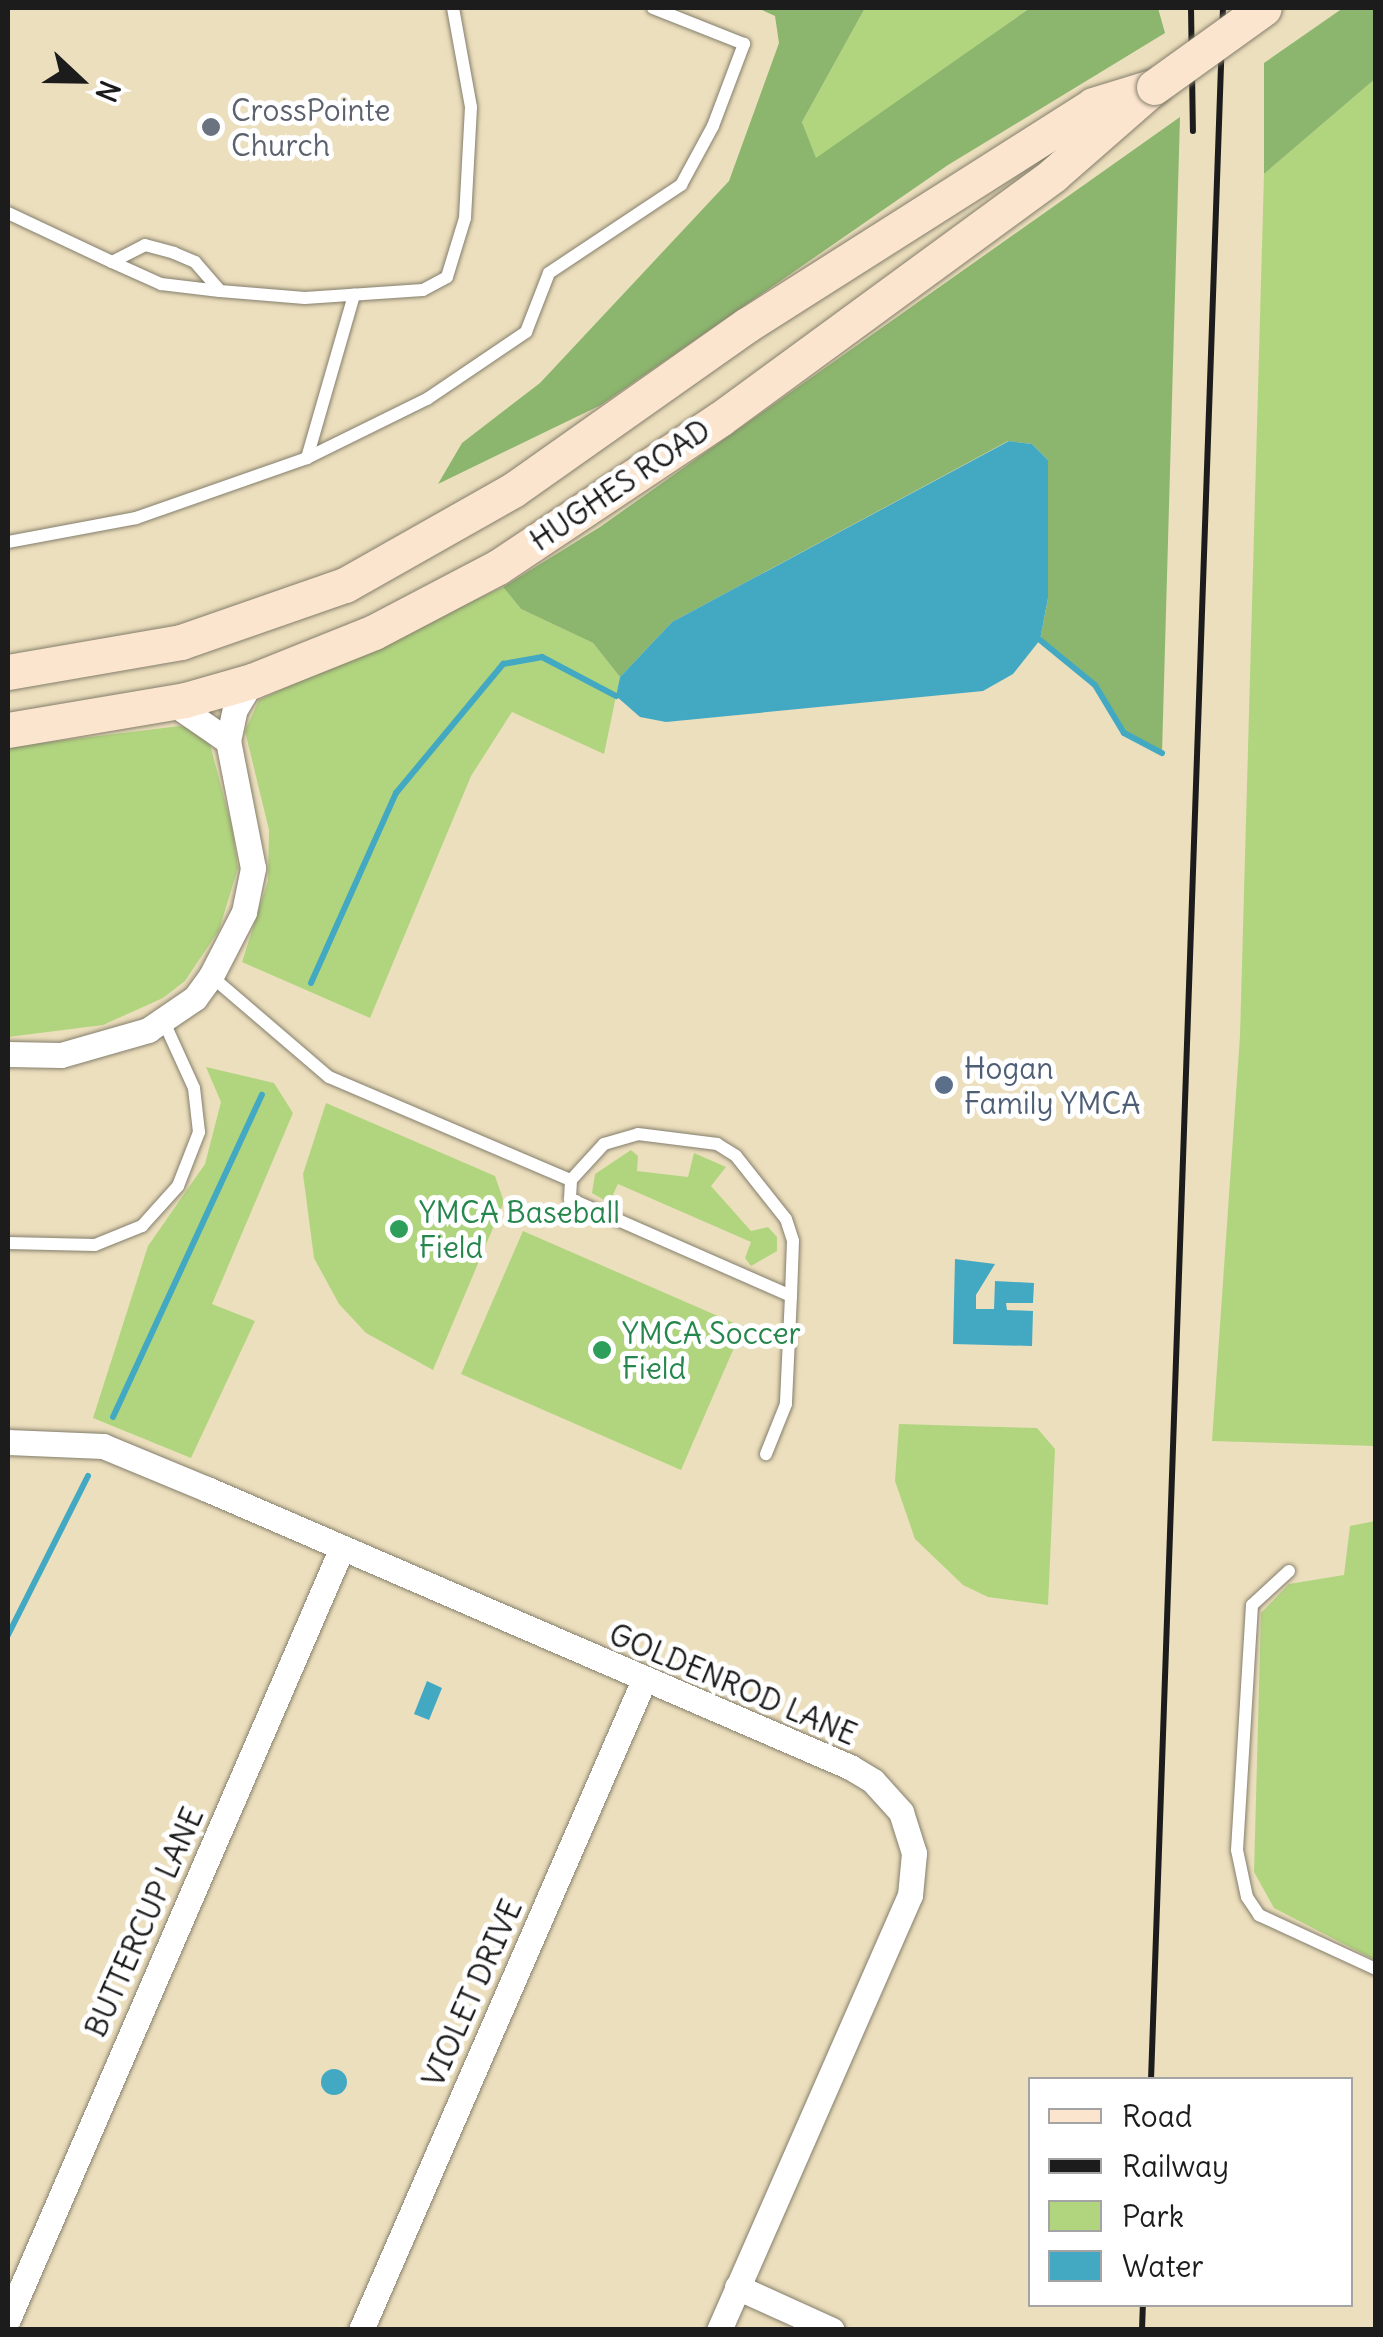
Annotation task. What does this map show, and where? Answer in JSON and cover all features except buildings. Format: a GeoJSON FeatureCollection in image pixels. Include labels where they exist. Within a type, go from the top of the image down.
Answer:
{"type":"FeatureCollection","features":[{"type":"Feature","properties":{"kind":"main road","name":"HUGHES ROAD"},"geometry":{"type":"LineString","coordinates":[[8,730],[173,703],[252,681],[374,632],[498,567],[720,419],[1052,176],[1154,86],[1264,8]]}},
{"type":"Feature","properties":{"kind":"main road","name":"HUGHES ROAD"},"geometry":{"type":"LineString","coordinates":[[8,672],[182,642],[344,585],[513,490],[748,325],[1093,105],[1154,86]]}},
{"type":"Feature","properties":{"kind":"street"},"geometry":{"type":"LineString","coordinates":[[8,1054],[62,1056],[163,1020],[195,998],[211,976],[244,912],[253,868],[228,741],[235,709],[252,681]]}},
{"type":"Feature","properties":{"kind":"street"},"geometry":{"type":"LineString","coordinates":[[173,703],[228,741]]}},
{"type":"Feature","properties":{"kind":"street","name":"GOLDENROD LANE"},"geometry":{"type":"LineString","coordinates":[[8,1442],[103,1446],[873,1780],[901,1812],[914,1853],[910,1895],[719,2330]]}},
{"type":"Feature","properties":{"kind":"street","name":"BUTTERCUP LANE"},"geometry":{"type":"LineString","coordinates":[[8,2320],[341,1550]]}},
{"type":"Feature","properties":{"kind":"street","name":"VIOLET DRIVE"},"geometry":{"type":"LineString","coordinates":[[361,2330],[643,1682]]}},
{"type":"Feature","properties":{"kind":"street"},"geometry":{"type":"LineString","coordinates":[[738,2287],[832,2330]]}},
{"type":"Feature","properties":{"kind":"lane"},"geometry":{"type":"LineString","coordinates":[[8,214],[160,284],[220,291],[354,295],[423,290],[447,277],[458,256],[470,107],[455,8]]}},
{"type":"Feature","properties":{"kind":"lane"},"geometry":{"type":"LineString","coordinates":[[8,542],[136,518],[307,458],[427,399],[526,332],[548,274],[681,185],[713,126],[744,44],[653,8]]}},
{"type":"Feature","properties":{"kind":"lane"},"geometry":{"type":"LineString","coordinates":[[112,262],[146,246],[160,249],[195,262],[220,291]]}},
{"type":"Feature","properties":{"kind":"lane"},"geometry":{"type":"LineString","coordinates":[[307,458],[354,295]]}},
{"type":"Feature","properties":{"kind":"lane"},"geometry":{"type":"LineString","coordinates":[[211,976],[329,1078],[570,1180]]}},
{"type":"Feature","properties":{"kind":"lane"},"geometry":{"type":"LineString","coordinates":[[8,1243],[95,1245],[142,1226],[178,1186],[199,1132],[194,1088],[163,1020]]}},
{"type":"Feature","properties":{"kind":"lane"},"geometry":{"type":"LineString","coordinates":[[766,1454],[786,1404],[791,1296],[793,1242],[786,1219],[736,1156],[717,1144],[638,1134],[604,1144],[570,1180],[570,1200],[791,1296]]}},
{"type":"Feature","properties":{"kind":"lane"},"geometry":{"type":"LineString","coordinates":[[1289,1570],[1252,1605],[1236,1850],[1247,1897],[1259,1915],[1376,1969]]}},
{"type":"Feature","properties":{"kind":"green space"},"geometry":{"type":"Polygon","coordinates":[[[758,8],[865,8],[802,122],[816,158],[1030,8],[1158,8],[1165,33],[948,165],[601,405],[438,484],[462,443],[540,383],[729,181],[779,43],[775,16],[758,8]]]}},
{"type":"Feature","properties":{"kind":"green space"},"geometry":{"type":"Polygon","coordinates":[[[865,8],[1030,8],[816,159],[802,122],[865,8]]]}},
{"type":"Feature","properties":{"kind":"green space"},"geometry":{"type":"Polygon","coordinates":[[[1343,8],[1375,8],[1375,79],[1264,174],[1264,63],[1343,8]]]}},
{"type":"Feature","properties":{"kind":"green space"},"geometry":{"type":"Polygon","coordinates":[[[1375,79],[1375,1446],[1212,1441],[1240,1036],[1264,174],[1375,79]]]}},
{"type":"Feature","properties":{"kind":"green space"},"geometry":{"type":"Polygon","coordinates":[[[1180,117],[1162,753],[1124,733],[1095,685],[1040,640],[1048,598],[1048,460],[1032,444],[1008,441],[672,622],[620,677],[593,643],[521,609],[503,587],[600,527],[1180,117]]]}},
{"type":"Feature","properties":{"kind":"green space"},"geometry":{"type":"Polygon","coordinates":[[[503,587],[521,609],[593,643],[620,677],[604,754],[512,712],[471,776],[370,1018],[242,962],[268,881],[269,830],[245,731],[259,700],[503,587]]]}},
{"type":"Feature","properties":{"kind":"green space"},"geometry":{"type":"Polygon","coordinates":[[[180,726],[207,733],[232,828],[238,868],[219,930],[185,981],[163,998],[103,1025],[8,1037],[8,747],[180,726]]]}},
{"type":"Feature","properties":{"kind":"green space"},"geometry":{"type":"Polygon","coordinates":[[[206,1067],[274,1083],[293,1113],[212,1304],[255,1321],[191,1458],[93,1418],[148,1246],[205,1164],[221,1102],[206,1067]]]}},
{"type":"Feature","properties":{"kind":"green space","name":"YMCA Baseball Field"},"geometry":{"type":"Polygon","coordinates":[[[326,1103],[495,1176],[504,1202],[433,1370],[366,1333],[339,1304],[314,1258],[303,1174],[326,1103]]]}},
{"type":"Feature","properties":{"kind":"green space"},"geometry":{"type":"Polygon","coordinates":[[[631,1150],[638,1156],[637,1171],[688,1177],[694,1153],[726,1167],[711,1186],[751,1231],[768,1227],[777,1237],[777,1251],[751,1266],[745,1258],[751,1242],[618,1184],[609,1203],[592,1193],[595,1174],[631,1150]]]}},
{"type":"Feature","properties":{"kind":"green space","name":"YMCA Soccer Field"},"geometry":{"type":"Polygon","coordinates":[[[523,1231],[743,1327],[681,1470],[461,1374],[523,1231]]]}},
{"type":"Feature","properties":{"kind":"green space"},"geometry":{"type":"Polygon","coordinates":[[[899,1424],[1037,1428],[1055,1449],[1048,1605],[988,1597],[963,1585],[915,1539],[895,1481],[899,1424]]]}},
{"type":"Feature","properties":{"kind":"green space"},"geometry":{"type":"Polygon","coordinates":[[[1376,1521],[1375,1960],[1274,1908],[1254,1872],[1261,1613],[1289,1584],[1344,1575],[1350,1526],[1376,1521]]]}},
{"type":"Feature","properties":{"kind":"water"},"geometry":{"type":"Polygon","coordinates":[[[1009,441],[1032,444],[1048,460],[1048,598],[1040,640],[1013,674],[983,691],[666,722],[640,717],[616,696],[620,677],[672,622],[1009,441]]]}},
{"type":"Feature","properties":{"kind":"water"},"geometry":{"type":"Polygon","coordinates":[[[955,1259],[995,1264],[976,1295],[976,1309],[994,1309],[995,1281],[1034,1283],[1033,1303],[1006,1303],[1007,1310],[1033,1311],[1032,1346],[953,1344],[955,1259]]]}},
{"type":"Feature","properties":{"kind":"water"},"geometry":{"type":"Polygon","coordinates":[[[427,1681],[442,1688],[429,1720],[414,1714],[427,1681]]]}},
{"type":"Feature","properties":{"kind":"water"},"geometry":{"type":"Polygon","coordinates":[[[334,2069],[343,2073],[347,2082],[343,2091],[334,2095],[325,2091],[321,2082],[325,2073],[334,2069]]]}},
{"type":"Feature","properties":{"kind":"waterway"},"geometry":{"type":"LineString","coordinates":[[1040,640],[1095,685],[1124,733],[1162,753]]}},
{"type":"Feature","properties":{"kind":"waterway"},"geometry":{"type":"LineString","coordinates":[[311,983],[396,793],[503,664],[542,657],[616,696]]}},
{"type":"Feature","properties":{"kind":"waterway"},"geometry":{"type":"LineString","coordinates":[[113,1417],[262,1095]]}},
{"type":"Feature","properties":{"kind":"waterway"},"geometry":{"type":"LineString","coordinates":[[8,1635],[88,1476]]}},
{"type":"Feature","properties":{"kind":"railway"},"geometry":{"type":"LineString","coordinates":[[1191,8],[1193,131]]}},
{"type":"Feature","properties":{"kind":"railway"},"geometry":{"type":"LineString","coordinates":[[1151,2077],[1223,8]]}},
{"type":"Feature","properties":{"kind":"railway"},"geometry":{"type":"LineString","coordinates":[[1142,2330],[1143,2307]]}},
{"type":"Feature","properties":{"kind":"place","name":"CrossPointe Church"},"geometry":{"type":"Point","coordinates":[211,127]}},
{"type":"Feature","properties":{"kind":"place","name":"Hogan Family YMCA"},"geometry":{"type":"Point","coordinates":[944,1085]}},
{"type":"Feature","properties":{"kind":"place","name":"YMCA Baseball Field"},"geometry":{"type":"Point","coordinates":[399,1229]}},
{"type":"Feature","properties":{"kind":"place","name":"YMCA Soccer Field"},"geometry":{"type":"Point","coordinates":[602,1350]}}]}
